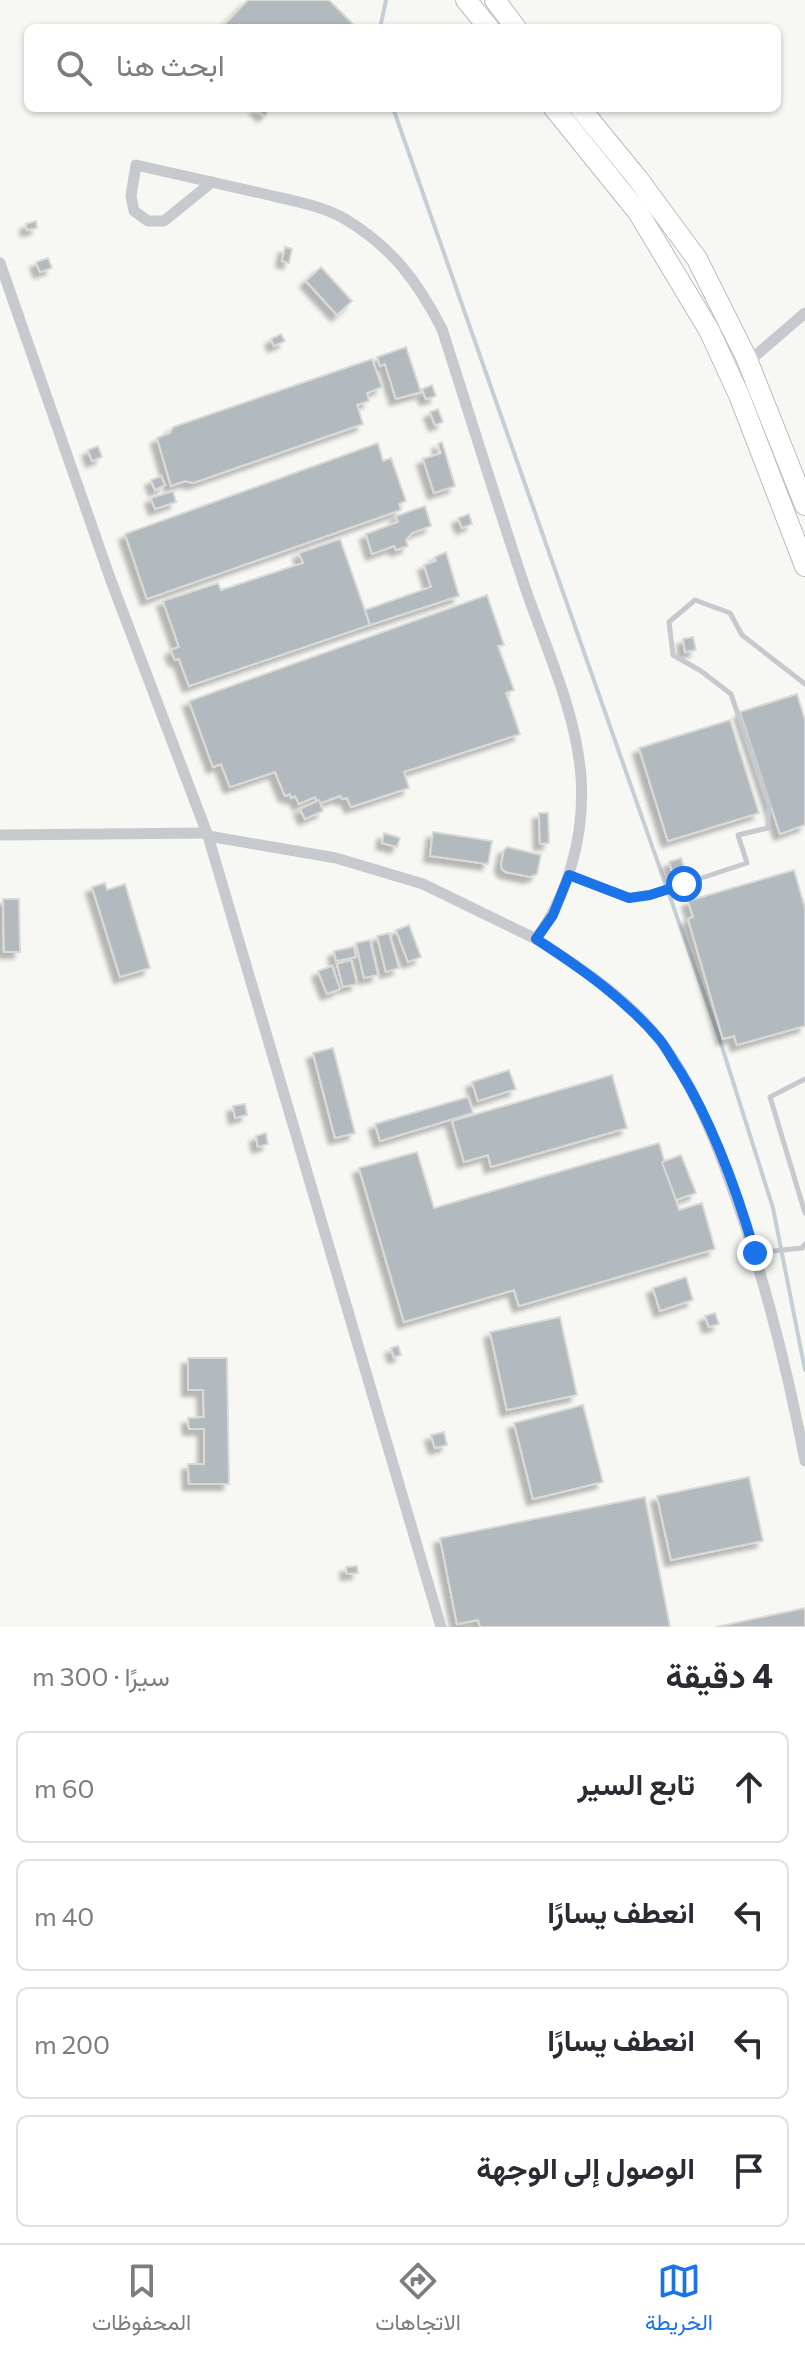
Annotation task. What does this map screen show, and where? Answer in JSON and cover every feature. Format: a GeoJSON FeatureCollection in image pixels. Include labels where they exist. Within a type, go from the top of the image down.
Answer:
{"type":"FeatureCollection","features":[{"type":"Feature","properties":{"kind":"highway"},"geometry":{"type":"LineString","coordinates":[[466,0],[486,24]]}},
{"type":"Feature","properties":{"kind":"highway"},"geometry":{"type":"LineString","coordinates":[[495,0],[513,24]]}},
{"type":"Feature","properties":{"kind":"highway"},"geometry":{"type":"LineString","coordinates":[[557,112],[638,212],[709,330],[739,395],[805,566]]}},
{"type":"Feature","properties":{"kind":"highway"},"geometry":{"type":"LineString","coordinates":[[583,112],[697,259],[748,362],[805,505]]}},
{"type":"Feature","properties":{"kind":"street"},"geometry":{"type":"LineString","coordinates":[[212,182],[164,221],[148,221],[134,211],[131,196],[136,165],[212,182],[299,203],[343,218],[378,242],[408,272],[442,329],[576,740],[581,812],[569,875],[553,915],[536,939]]}},
{"type":"Feature","properties":{"kind":"street"},"geometry":{"type":"LineString","coordinates":[[0,263],[110,578],[207,834],[441,1627]]}},
{"type":"Feature","properties":{"kind":"street"},"geometry":{"type":"LineString","coordinates":[[748,362],[805,313]]}},
{"type":"Feature","properties":{"kind":"street"},"geometry":{"type":"LineString","coordinates":[[0,835],[207,834],[336,858],[423,884],[536,939],[619,997],[661,1042],[692,1091],[718,1148],[755,1253],[772,1313],[805,1461]]}},
{"type":"Feature","properties":{"kind":"lane"},"geometry":{"type":"LineString","coordinates":[[569,875],[629,898],[650,895],[747,863],[738,835],[768,828],[769,806],[731,694],[673,655],[669,622],[695,600],[730,613],[742,635],[805,684]]}},
{"type":"Feature","properties":{"kind":"lane"},"geometry":{"type":"LineString","coordinates":[[805,1079],[770,1097],[805,1213]]}},
{"type":"Feature","properties":{"kind":"lane"},"geometry":{"type":"LineString","coordinates":[[755,1253],[802,1248],[805,1244]]}},
{"type":"Feature","properties":{"kind":"building"},"geometry":{"type":"Polygon","coordinates":[[[248,0],[329,0],[353,24],[225,24],[248,0]]]}},
{"type":"Feature","properties":{"kind":"building"},"geometry":{"type":"Polygon","coordinates":[[[36,221],[37,228],[27,230],[26,224],[36,221]]]}},
{"type":"Feature","properties":{"kind":"building"},"geometry":{"type":"Polygon","coordinates":[[[285,247],[292,249],[289,263],[282,261],[285,247]]]}},
{"type":"Feature","properties":{"kind":"building"},"geometry":{"type":"Polygon","coordinates":[[[48,258],[52,268],[40,272],[36,262],[48,258]]]}},
{"type":"Feature","properties":{"kind":"building"},"geometry":{"type":"Polygon","coordinates":[[[321,267],[352,301],[337,315],[306,281],[321,267]]]}},
{"type":"Feature","properties":{"kind":"building"},"geometry":{"type":"Polygon","coordinates":[[[281,334],[285,341],[274,346],[271,339],[281,334]]]}},
{"type":"Feature","properties":{"kind":"building"},"geometry":{"type":"Polygon","coordinates":[[[406,347],[421,392],[396,399],[385,364],[380,366],[377,357],[406,347]]]}},
{"type":"Feature","properties":{"kind":"building"},"geometry":{"type":"Polygon","coordinates":[[[372,359],[382,387],[367,393],[369,401],[357,405],[363,424],[193,483],[185,481],[171,486],[157,438],[170,433],[173,427],[372,359]]]}},
{"type":"Feature","properties":{"kind":"building"},"geometry":{"type":"Polygon","coordinates":[[[432,385],[436,396],[426,399],[422,389],[432,385]]]}},
{"type":"Feature","properties":{"kind":"building"},"geometry":{"type":"Polygon","coordinates":[[[438,409],[443,422],[435,425],[430,412],[438,409]]]}},
{"type":"Feature","properties":{"kind":"building"},"geometry":{"type":"Polygon","coordinates":[[[442,442],[455,486],[434,493],[423,459],[441,453],[438,444],[442,442]]]}},
{"type":"Feature","properties":{"kind":"building"},"geometry":{"type":"Polygon","coordinates":[[[378,443],[383,461],[391,458],[406,501],[399,504],[401,510],[147,599],[125,534],[378,443]]]}},
{"type":"Feature","properties":{"kind":"building"},"geometry":{"type":"Polygon","coordinates":[[[98,446],[102,457],[92,461],[88,450],[98,446]]]}},
{"type":"Feature","properties":{"kind":"building"},"geometry":{"type":"Polygon","coordinates":[[[161,476],[165,485],[155,490],[151,480],[161,476]]]}},
{"type":"Feature","properties":{"kind":"building"},"geometry":{"type":"Polygon","coordinates":[[[173,491],[176,502],[155,509],[151,498],[173,491]]]}},
{"type":"Feature","properties":{"kind":"building"},"geometry":{"type":"Polygon","coordinates":[[[425,506],[431,526],[412,533],[406,540],[408,546],[396,550],[394,546],[372,554],[366,534],[398,522],[396,516],[425,506]]]}},
{"type":"Feature","properties":{"kind":"building"},"geometry":{"type":"Polygon","coordinates":[[[469,514],[472,524],[462,528],[458,518],[469,514]]]}},
{"type":"Feature","properties":{"kind":"building"},"geometry":{"type":"Polygon","coordinates":[[[340,539],[370,625],[189,686],[179,659],[175,660],[171,650],[179,647],[163,601],[218,583],[221,590],[303,563],[299,553],[340,539]]]}},
{"type":"Feature","properties":{"kind":"building"},"geometry":{"type":"Polygon","coordinates":[[[446,552],[459,596],[370,625],[365,610],[431,587],[424,565],[436,561],[435,557],[446,552]]]}},
{"type":"Feature","properties":{"kind":"building"},"geometry":{"type":"Polygon","coordinates":[[[487,595],[504,645],[498,646],[514,690],[506,693],[520,734],[404,772],[409,788],[351,807],[347,798],[340,796],[318,804],[315,797],[299,804],[295,796],[285,796],[275,772],[230,787],[221,764],[213,767],[189,701],[487,595]]]}},
{"type":"Feature","properties":{"kind":"building"},"geometry":{"type":"Polygon","coordinates":[[[693,637],[696,650],[685,652],[683,639],[693,637]]]}},
{"type":"Feature","properties":{"kind":"building"},"geometry":{"type":"Polygon","coordinates":[[[797,694],[805,720],[805,825],[780,834],[740,712],[797,694]]]}},
{"type":"Feature","properties":{"kind":"building"},"geometry":{"type":"Polygon","coordinates":[[[730,720],[759,813],[668,841],[639,748],[730,720]]]}},
{"type":"Feature","properties":{"kind":"building"},"geometry":{"type":"Polygon","coordinates":[[[319,800],[323,811],[305,819],[300,809],[319,800]]]}},
{"type":"Feature","properties":{"kind":"building"},"geometry":{"type":"Polygon","coordinates":[[[539,813],[548,813],[549,843],[540,844],[539,813]]]}},
{"type":"Feature","properties":{"kind":"building"},"geometry":{"type":"Polygon","coordinates":[[[433,832],[492,841],[488,864],[430,856],[433,832]]]}},
{"type":"Feature","properties":{"kind":"building"},"geometry":{"type":"Polygon","coordinates":[[[384,833],[400,838],[397,847],[382,843],[384,833]]]}},
{"type":"Feature","properties":{"kind":"building"},"geometry":{"type":"Polygon","coordinates":[[[507,847],[541,855],[537,874],[530,877],[502,869],[507,847]]]}},
{"type":"Feature","properties":{"kind":"building"},"geometry":{"type":"Polygon","coordinates":[[[681,858],[686,873],[674,877],[669,862],[681,858]]]}},
{"type":"Feature","properties":{"kind":"building"},"geometry":{"type":"Polygon","coordinates":[[[794,870],[805,908],[805,1026],[737,1045],[734,1036],[723,1039],[688,919],[693,917],[688,901],[794,870]]]}},
{"type":"Feature","properties":{"kind":"building"},"geometry":{"type":"Polygon","coordinates":[[[105,883],[107,890],[125,884],[150,968],[120,977],[92,887],[105,883]]]}},
{"type":"Feature","properties":{"kind":"building"},"geometry":{"type":"Polygon","coordinates":[[[3,899],[19,899],[20,952],[4,952],[3,899]]]}},
{"type":"Feature","properties":{"kind":"building"},"geometry":{"type":"Polygon","coordinates":[[[409,925],[421,957],[408,962],[396,930],[409,925]]]}},
{"type":"Feature","properties":{"kind":"building"},"geometry":{"type":"Polygon","coordinates":[[[389,933],[399,968],[386,972],[377,936],[389,933]]]}},
{"type":"Feature","properties":{"kind":"building"},"geometry":{"type":"Polygon","coordinates":[[[370,940],[378,975],[364,978],[356,943],[370,940]]]}},
{"type":"Feature","properties":{"kind":"building"},"geometry":{"type":"Polygon","coordinates":[[[354,947],[356,957],[336,961],[334,951],[354,947]]]}},
{"type":"Feature","properties":{"kind":"building"},"geometry":{"type":"Polygon","coordinates":[[[351,960],[357,984],[343,987],[337,964],[351,960]]]}},
{"type":"Feature","properties":{"kind":"building"},"geometry":{"type":"Polygon","coordinates":[[[332,966],[340,989],[327,994],[318,971],[332,966]]]}},
{"type":"Feature","properties":{"kind":"building"},"geometry":{"type":"Polygon","coordinates":[[[333,1048],[355,1133],[335,1138],[313,1053],[333,1048]]]}},
{"type":"Feature","properties":{"kind":"building"},"geometry":{"type":"Polygon","coordinates":[[[509,1070],[516,1089],[478,1101],[472,1082],[509,1070]]]}},
{"type":"Feature","properties":{"kind":"building"},"geometry":{"type":"Polygon","coordinates":[[[612,1075],[627,1128],[491,1167],[488,1155],[464,1162],[452,1121],[612,1075]]]}},
{"type":"Feature","properties":{"kind":"building"},"geometry":{"type":"Polygon","coordinates":[[[468,1097],[473,1113],[380,1141],[375,1124],[468,1097]]]}},
{"type":"Feature","properties":{"kind":"building"},"geometry":{"type":"Polygon","coordinates":[[[245,1104],[247,1115],[235,1118],[233,1106],[245,1104]]]}},
{"type":"Feature","properties":{"kind":"building"},"geometry":{"type":"Polygon","coordinates":[[[266,1133],[268,1144],[258,1147],[256,1136],[266,1133]]]}},
{"type":"Feature","properties":{"kind":"building"},"geometry":{"type":"Polygon","coordinates":[[[659,1143],[679,1210],[702,1203],[715,1249],[519,1306],[514,1290],[404,1322],[359,1168],[417,1152],[434,1208],[659,1143]]]}},
{"type":"Feature","properties":{"kind":"building"},"geometry":{"type":"Polygon","coordinates":[[[681,1155],[696,1193],[676,1200],[662,1162],[681,1155]]]}},
{"type":"Feature","properties":{"kind":"building"},"geometry":{"type":"Polygon","coordinates":[[[686,1277],[693,1300],[660,1311],[653,1288],[686,1277]]]}},
{"type":"Feature","properties":{"kind":"building"},"geometry":{"type":"Polygon","coordinates":[[[715,1313],[719,1324],[709,1327],[705,1316],[715,1313]]]}},
{"type":"Feature","properties":{"kind":"building"},"geometry":{"type":"Polygon","coordinates":[[[560,1317],[577,1395],[507,1410],[490,1332],[560,1317]]]}},
{"type":"Feature","properties":{"kind":"building"},"geometry":{"type":"Polygon","coordinates":[[[398,1346],[401,1355],[394,1357],[391,1348],[398,1346]]]}},
{"type":"Feature","properties":{"kind":"building"},"geometry":{"type":"Polygon","coordinates":[[[188,1358],[227,1358],[229,1484],[189,1484],[188,1464],[204,1464],[204,1429],[189,1429],[188,1418],[204,1417],[203,1390],[188,1390],[188,1358]]]}},
{"type":"Feature","properties":{"kind":"building"},"geometry":{"type":"Polygon","coordinates":[[[583,1405],[603,1482],[533,1499],[514,1423],[583,1405]]]}},
{"type":"Feature","properties":{"kind":"building"},"geometry":{"type":"Polygon","coordinates":[[[444,1432],[447,1445],[435,1448],[431,1435],[444,1432]]]}},
{"type":"Feature","properties":{"kind":"building"},"geometry":{"type":"Polygon","coordinates":[[[749,1477],[763,1541],[671,1560],[657,1496],[749,1477]]]}},
{"type":"Feature","properties":{"kind":"building"},"geometry":{"type":"Polygon","coordinates":[[[645,1497],[670,1627],[480,1627],[478,1620],[457,1624],[440,1538],[645,1497]]]}},
{"type":"Feature","properties":{"kind":"building"},"geometry":{"type":"Polygon","coordinates":[[[357,1566],[358,1573],[347,1574],[346,1567],[357,1566]]]}},
{"type":"Feature","properties":{"kind":"building"},"geometry":{"type":"Polygon","coordinates":[[[805,1608],[805,1627],[716,1627],[805,1608]]]}},
{"type":"Feature","properties":{"kind":"waterway"},"geometry":{"type":"LineString","coordinates":[[381,24],[386,0]]}},
{"type":"Feature","properties":{"kind":"waterway"},"geometry":{"type":"LineString","coordinates":[[394,112],[717,1031],[773,1208],[805,1370]]}},
{"type":"Feature","properties":{"kind":"route"},"geometry":{"type":"LineString","coordinates":[[684,884],[629,898],[569,875],[553,915],[536,939],[619,997],[661,1042],[692,1091],[718,1148],[755,1253]]}}]}
